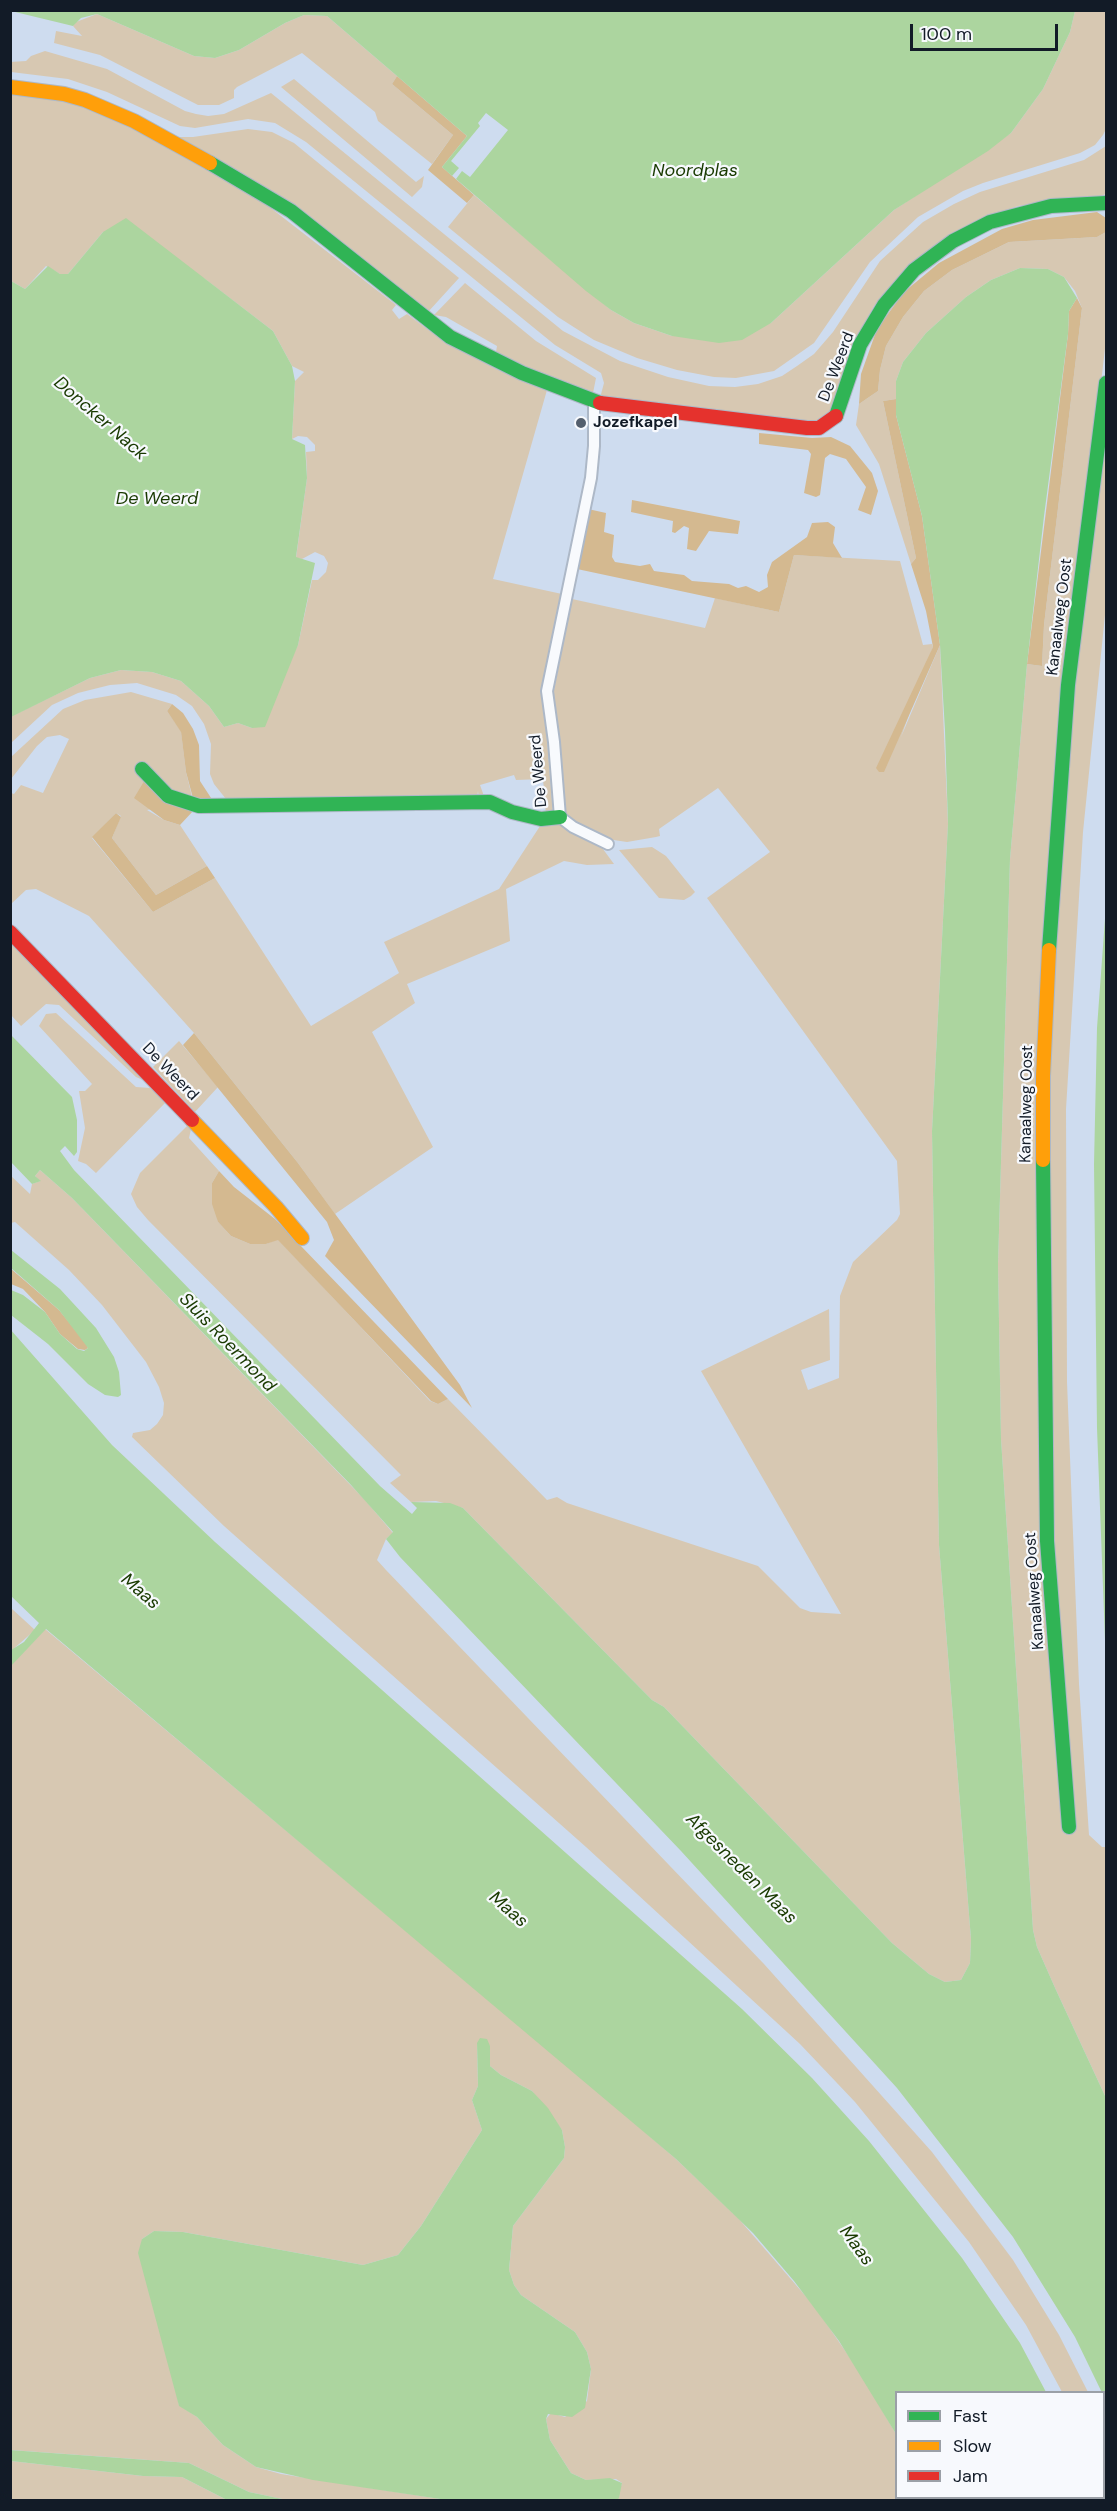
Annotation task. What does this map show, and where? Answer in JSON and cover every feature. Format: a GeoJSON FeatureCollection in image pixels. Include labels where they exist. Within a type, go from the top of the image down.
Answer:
{"type":"FeatureCollection","features":[{"type":"Feature","properties":{"kind":"street","name":"De Weerd"},"geometry":{"type":"LineString","coordinates":[[10,87],[77,98],[134,121],[164,137],[291,211],[450,337],[522,373],[594,402],[819,428],[837,416],[860,345],[884,304],[914,270],[953,241],[990,222],[1051,206],[1107,203]]}},
{"type":"Feature","properties":{"kind":"street","name":"Kanaalweg Oost"},"geometry":{"type":"LineString","coordinates":[[1069,1827],[1047,1541],[1044,1416],[1043,1076],[1053,875],[1068,685],[1107,383]]}},
{"type":"Feature","properties":{"kind":"street","name":"De Weerd"},"geometry":{"type":"LineString","coordinates":[[142,769],[168,796],[199,806],[490,802],[512,812],[541,819],[560,817],[547,691],[591,478],[594,402]]}},
{"type":"Feature","properties":{"kind":"street"},"geometry":{"type":"LineString","coordinates":[[560,817],[573,827],[608,844]]}},
{"type":"Feature","properties":{"kind":"street","name":"De Weerd"},"geometry":{"type":"LineString","coordinates":[[10,932],[276,1207],[302,1238]]}},
{"type":"Feature","properties":{"kind":"shaded area"},"geometry":{"type":"Polygon","coordinates":[[[1075,11],[1106,11],[1106,129],[1095,145],[1080,153],[963,191],[918,217],[870,262],[814,343],[774,371],[736,378],[714,377],[677,370],[637,358],[594,340],[558,317],[448,227],[474,195],[611,310],[634,323],[672,336],[771,323],[894,210],[1011,133],[1043,89],[1070,32],[1075,11]]]}},
{"type":"Feature","properties":{"kind":"shaded area"},"geometry":{"type":"Polygon","coordinates":[[[97,14],[194,56],[215,58],[239,50],[285,23],[304,15],[327,16],[397,76],[392,84],[453,135],[432,164],[378,121],[375,112],[302,53],[237,87],[234,90],[234,98],[219,105],[198,105],[100,55],[54,43],[56,31],[82,36],[73,26],[76,22],[97,14]]]}},
{"type":"Feature","properties":{"kind":"shaded area"},"geometry":{"type":"Polygon","coordinates":[[[45,51],[107,69],[185,111],[196,114],[208,116],[224,114],[271,93],[563,331],[620,361],[668,377],[709,386],[735,387],[758,384],[782,376],[814,354],[833,332],[880,261],[923,222],[954,204],[980,192],[1084,160],[1106,146],[1106,194],[1098,197],[1069,198],[1018,206],[979,220],[903,273],[874,306],[853,345],[834,410],[813,424],[600,398],[604,383],[601,373],[555,345],[306,142],[275,123],[248,119],[195,128],[180,126],[107,92],[68,79],[11,72],[10,62],[26,61],[31,56],[45,51]]]}},
{"type":"Feature","properties":{"kind":"shaded area"},"geometry":{"type":"Polygon","coordinates":[[[397,76],[467,136],[442,167],[474,195],[467,203],[428,170],[453,135],[392,84],[397,76]]]}},
{"type":"Feature","properties":{"kind":"shaded area"},"geometry":{"type":"Polygon","coordinates":[[[294,79],[416,182],[424,176],[422,187],[412,197],[281,87],[294,79]]]}},
{"type":"Feature","properties":{"kind":"shaded area"},"geometry":{"type":"Polygon","coordinates":[[[11,92],[67,102],[98,112],[158,140],[263,202],[396,305],[392,310],[399,319],[407,314],[438,337],[496,369],[547,390],[493,579],[562,594],[543,690],[553,814],[546,816],[543,779],[516,780],[514,775],[480,785],[485,799],[479,800],[478,791],[477,798],[230,804],[214,784],[210,774],[211,744],[204,724],[192,706],[176,695],[137,683],[110,685],[78,693],[52,705],[11,743],[10,717],[90,678],[121,670],[152,672],[181,681],[209,706],[224,727],[238,723],[252,728],[298,645],[312,580],[318,580],[326,572],[328,563],[324,556],[315,552],[302,559],[296,558],[307,478],[306,452],[315,451],[315,445],[307,437],[298,436],[292,439],[295,381],[304,372],[292,366],[273,331],[205,279],[103,232],[68,274],[60,274],[46,266],[25,289],[11,281],[11,92]]]}},
{"type":"Feature","properties":{"kind":"shaded area"},"geometry":{"type":"Polygon","coordinates":[[[248,129],[272,132],[294,143],[459,278],[428,312],[175,137],[193,137],[248,129]]]}},
{"type":"Feature","properties":{"kind":"shaded area"},"geometry":{"type":"Polygon","coordinates":[[[1097,212],[1106,218],[1106,232],[1097,237],[1009,242],[952,270],[924,291],[903,317],[886,346],[878,391],[859,404],[861,374],[877,329],[904,292],[939,263],[1002,229],[1033,220],[1097,212]]]}},
{"type":"Feature","properties":{"kind":"shaded area"},"geometry":{"type":"Polygon","coordinates":[[[1106,232],[1106,340],[1060,735],[1049,879],[1041,1038],[1038,1212],[1043,1529],[1061,1785],[1066,1830],[1073,1831],[1047,1450],[1046,1057],[1073,664],[1106,399],[1106,605],[1083,832],[1066,1109],[1067,1382],[1079,1684],[1089,1835],[1102,1847],[1106,1847],[1106,2098],[1037,1947],[1033,1930],[1001,1439],[998,1264],[1010,859],[1027,664],[1042,666],[1044,625],[1082,308],[1075,291],[1064,277],[1048,269],[1020,268],[991,280],[966,297],[926,333],[903,362],[896,381],[896,399],[883,401],[916,558],[911,564],[879,464],[856,425],[859,404],[878,391],[886,346],[903,317],[924,291],[952,270],[1009,242],[1097,237],[1106,232]]]}},
{"type":"Feature","properties":{"kind":"shaded area"},"geometry":{"type":"Polygon","coordinates":[[[465,283],[536,341],[596,378],[593,393],[590,395],[556,381],[496,352],[497,346],[446,317],[434,315],[465,283]]]}},
{"type":"Feature","properties":{"kind":"shaded area"},"geometry":{"type":"Polygon","coordinates":[[[1077,298],[1082,308],[1044,625],[1042,666],[1027,664],[1069,311],[1077,298]]]}},
{"type":"Feature","properties":{"kind":"shaded area"},"geometry":{"type":"Polygon","coordinates":[[[896,399],[896,415],[922,516],[940,645],[884,772],[879,772],[876,768],[933,647],[926,611],[911,564],[916,558],[883,401],[896,399]]]}},
{"type":"Feature","properties":{"kind":"shaded area"},"geometry":{"type":"Polygon","coordinates":[[[759,433],[812,438],[831,437],[850,446],[872,473],[878,491],[871,515],[858,510],[866,487],[846,459],[830,454],[825,458],[820,495],[816,497],[804,493],[811,454],[808,450],[759,444],[759,433]]]}},
{"type":"Feature","properties":{"kind":"shaded area"},"geometry":{"type":"Polygon","coordinates":[[[632,500],[740,521],[738,534],[709,531],[696,551],[687,549],[689,528],[684,526],[675,533],[672,532],[673,521],[631,512],[632,500]]]}},
{"type":"Feature","properties":{"kind":"shaded area"},"geometry":{"type":"Polygon","coordinates":[[[588,509],[606,513],[604,532],[614,535],[612,557],[615,562],[640,566],[650,564],[654,571],[684,575],[692,581],[729,584],[738,588],[746,586],[759,592],[768,587],[767,575],[772,562],[807,537],[812,523],[828,522],[835,527],[833,543],[842,558],[794,555],[779,612],[577,569],[588,509]]]}},
{"type":"Feature","properties":{"kind":"shaded area"},"geometry":{"type":"Polygon","coordinates":[[[794,555],[900,561],[923,645],[932,644],[933,647],[901,737],[940,645],[948,824],[932,1131],[939,1545],[971,1939],[970,1963],[961,1980],[945,1982],[929,1974],[892,1943],[664,1707],[652,1700],[463,1508],[436,1501],[411,1502],[390,1483],[401,1475],[148,1220],[137,1207],[131,1194],[140,1173],[187,1126],[191,1129],[189,1138],[219,1171],[212,1183],[218,1222],[231,1236],[250,1244],[266,1244],[278,1239],[430,1401],[438,1404],[448,1399],[547,1500],[557,1497],[567,1503],[758,1566],[800,1608],[811,1612],[841,1614],[701,1371],[829,1309],[830,1360],[801,1370],[808,1390],[839,1378],[840,1296],[853,1262],[897,1220],[900,1214],[897,1161],[707,898],[770,852],[718,788],[659,829],[660,836],[656,837],[627,842],[607,839],[570,823],[562,811],[552,700],[572,599],[705,628],[715,598],[779,612],[794,555]]]}},
{"type":"Feature","properties":{"kind":"shaded area"},"geometry":{"type":"Polygon","coordinates":[[[131,692],[172,704],[167,711],[181,731],[186,772],[193,801],[147,810],[164,820],[180,825],[207,866],[156,895],[112,838],[121,816],[116,813],[92,838],[153,912],[215,878],[311,1026],[399,973],[384,942],[499,889],[542,823],[560,823],[600,845],[614,864],[587,865],[564,861],[506,889],[510,941],[407,984],[415,1003],[372,1032],[433,1147],[335,1214],[298,1163],[194,1033],[89,916],[36,889],[26,890],[11,904],[11,793],[14,794],[21,785],[43,793],[69,739],[60,735],[47,737],[11,779],[11,757],[63,709],[85,700],[131,692]]]}},
{"type":"Feature","properties":{"kind":"shaded area"},"geometry":{"type":"Polygon","coordinates":[[[172,704],[183,713],[193,729],[199,745],[200,781],[215,804],[194,802],[186,772],[181,732],[167,711],[172,704]]]}},
{"type":"Feature","properties":{"kind":"shaded area"},"geometry":{"type":"Polygon","coordinates":[[[146,778],[194,810],[180,825],[164,820],[134,798],[146,778]]]}},
{"type":"Feature","properties":{"kind":"shaded area"},"geometry":{"type":"Polygon","coordinates":[[[116,813],[121,817],[112,838],[156,895],[207,866],[215,878],[153,912],[92,837],[116,813]]]}},
{"type":"Feature","properties":{"kind":"shaded area"},"geometry":{"type":"Polygon","coordinates":[[[652,847],[666,856],[695,892],[691,896],[684,900],[659,898],[619,850],[652,847]]]}},
{"type":"Feature","properties":{"kind":"shaded area"},"geometry":{"type":"Polygon","coordinates":[[[10,936],[145,1081],[136,1077],[59,1005],[46,1004],[21,1026],[11,1015],[10,936]]]}},
{"type":"Feature","properties":{"kind":"shaded area"},"geometry":{"type":"Polygon","coordinates":[[[56,1013],[136,1087],[150,1088],[167,1101],[96,1173],[86,1164],[78,1161],[85,1128],[79,1091],[85,1091],[92,1084],[39,1026],[46,1014],[56,1013]]]}},
{"type":"Feature","properties":{"kind":"shaded area"},"geometry":{"type":"Polygon","coordinates":[[[194,1033],[298,1163],[460,1385],[472,1408],[325,1256],[334,1240],[327,1222],[183,1045],[194,1033]]]}},
{"type":"Feature","properties":{"kind":"shaded area"},"geometry":{"type":"Polygon","coordinates":[[[179,1041],[218,1087],[195,1112],[153,1067],[179,1041]]]}},
{"type":"Feature","properties":{"kind":"shaded area"},"geometry":{"type":"Polygon","coordinates":[[[40,1170],[72,1198],[365,1500],[393,1533],[386,1539],[377,1560],[764,1964],[932,2152],[1013,2260],[1059,2335],[1087,2391],[1061,2391],[1026,2325],[969,2242],[855,2102],[800,2044],[586,1847],[224,1526],[132,1437],[133,1433],[150,1430],[163,1415],[164,1403],[159,1387],[146,1362],[102,1305],[69,1270],[15,1222],[11,1223],[10,1175],[30,1194],[32,1184],[40,1181],[35,1176],[40,1170]]]}},
{"type":"Feature","properties":{"kind":"shaded area"},"geometry":{"type":"Polygon","coordinates":[[[219,1171],[234,1187],[275,1219],[448,1399],[438,1404],[431,1401],[278,1240],[266,1244],[250,1244],[231,1236],[218,1222],[212,1204],[212,1183],[219,1171]]]}},
{"type":"Feature","properties":{"kind":"shaded area"},"geometry":{"type":"Polygon","coordinates":[[[10,1268],[59,1310],[88,1348],[78,1349],[60,1334],[45,1312],[23,1289],[11,1284],[10,1268]]]}},
{"type":"Feature","properties":{"kind":"shaded area"},"geometry":{"type":"Polygon","coordinates":[[[11,1608],[35,1630],[11,1651],[11,1608]]]}},
{"type":"Feature","properties":{"kind":"shaded area"},"geometry":{"type":"Polygon","coordinates":[[[45,1629],[676,2159],[738,2218],[815,2307],[859,2371],[895,2432],[895,2499],[931,2500],[617,2500],[622,2483],[616,2479],[586,2480],[571,2473],[550,2440],[546,2419],[551,2413],[565,2417],[587,2401],[591,2369],[587,2352],[575,2332],[521,2295],[514,2285],[509,2270],[513,2226],[564,2158],[562,2130],[532,2091],[501,2075],[490,2066],[490,2046],[477,2043],[478,2086],[472,2100],[482,2130],[421,2226],[398,2255],[363,2265],[183,2232],[154,2231],[142,2239],[179,2405],[197,2417],[223,2445],[256,2467],[281,2474],[447,2500],[287,2500],[249,2492],[189,2463],[11,2450],[10,1666],[45,1629]]]}},
{"type":"Feature","properties":{"kind":"shaded area"},"geometry":{"type":"Polygon","coordinates":[[[11,2461],[143,2476],[182,2477],[227,2500],[11,2500],[11,2461]]]}},
{"type":"Feature","properties":{"kind":"water","name":"Noordplas"},"geometry":{"type":"Polygon","coordinates":[[[11,11],[1075,11],[1070,32],[1043,89],[1011,133],[988,151],[894,210],[771,323],[742,340],[719,343],[672,336],[634,323],[611,310],[586,291],[456,179],[462,171],[470,177],[508,130],[486,113],[478,123],[480,126],[451,161],[459,168],[452,176],[442,167],[467,136],[327,16],[304,15],[285,23],[239,50],[215,58],[194,56],[97,14],[81,18],[73,26],[11,11]]]}},
{"type":"Feature","properties":{"kind":"water","name":"De Weerd"},"geometry":{"type":"Polygon","coordinates":[[[126,218],[273,331],[292,366],[295,381],[292,439],[305,445],[307,478],[296,557],[315,563],[298,645],[265,727],[252,728],[238,723],[224,727],[209,706],[181,681],[152,672],[121,670],[90,678],[11,717],[11,281],[25,289],[48,266],[60,274],[68,274],[103,232],[126,218]]]}},
{"type":"Feature","properties":{"kind":"water"},"geometry":{"type":"Polygon","coordinates":[[[1020,268],[1048,269],[1064,277],[1077,298],[1069,311],[1044,516],[1027,664],[1010,859],[998,1264],[1001,1439],[1033,1930],[1037,1947],[1106,2098],[1106,2401],[1105,2391],[1101,2391],[1075,2337],[1013,2237],[897,2088],[681,1851],[400,1557],[386,1539],[393,1532],[351,1485],[72,1198],[40,1170],[35,1176],[41,1181],[32,1184],[10,1161],[11,1035],[72,1097],[77,1120],[77,1152],[74,1156],[65,1146],[60,1151],[74,1170],[380,1486],[412,1514],[417,1508],[411,1502],[450,1503],[463,1508],[652,1700],[664,1707],[892,1943],[929,1974],[945,1982],[961,1980],[970,1963],[971,1939],[939,1545],[932,1131],[948,824],[945,731],[940,645],[922,516],[896,415],[896,381],[903,362],[926,333],[966,297],[991,280],[1020,268]]]}},
{"type":"Feature","properties":{"kind":"water"},"geometry":{"type":"Polygon","coordinates":[[[1106,905],[1106,1667],[1097,1428],[1094,1164],[1097,1028],[1106,905]]]}},
{"type":"Feature","properties":{"kind":"water"},"geometry":{"type":"Polygon","coordinates":[[[11,1250],[60,1289],[96,1328],[114,1357],[119,1372],[121,1395],[118,1397],[105,1395],[88,1384],[48,1344],[11,1315],[11,1290],[23,1295],[45,1312],[60,1334],[77,1349],[84,1351],[88,1348],[59,1310],[11,1268],[11,1250]]]}},
{"type":"Feature","properties":{"kind":"water","name":"Maas"},"geometry":{"type":"Polygon","coordinates":[[[10,1329],[112,1445],[215,1542],[742,2009],[812,2078],[869,2141],[962,2258],[1020,2343],[1045,2391],[895,2391],[895,2432],[839,2341],[794,2281],[753,2233],[676,2159],[46,1629],[11,1666],[11,1650],[24,1642],[39,1623],[11,1596],[10,1329]]]}},
{"type":"Feature","properties":{"kind":"water"},"geometry":{"type":"Polygon","coordinates":[[[480,2038],[487,2039],[490,2046],[490,2066],[501,2075],[532,2091],[548,2108],[562,2130],[564,2158],[513,2226],[509,2270],[514,2285],[521,2295],[575,2332],[587,2352],[591,2369],[585,2408],[572,2417],[548,2414],[546,2419],[550,2440],[571,2473],[586,2480],[610,2478],[622,2483],[619,2498],[617,2500],[447,2500],[313,2480],[256,2467],[223,2445],[197,2417],[179,2406],[138,2253],[142,2239],[154,2231],[183,2232],[363,2265],[398,2255],[421,2226],[482,2130],[472,2100],[478,2086],[477,2043],[480,2038]]]}},
{"type":"Feature","properties":{"kind":"water"},"geometry":{"type":"Polygon","coordinates":[[[10,2450],[189,2463],[249,2492],[287,2500],[227,2500],[182,2477],[143,2476],[11,2461],[10,2450]]]}},
{"type":"Feature","properties":{"kind":"water"},"geometry":{"type":"Polygon","coordinates":[[[930,2499],[1096,2500],[931,2500],[930,2499]]]}},
{"type":"Feature","properties":{"kind":"traffic: fast"},"geometry":{"type":"LineString","coordinates":[[210,163],[291,211],[450,337],[522,373],[600,403]]}},
{"type":"Feature","properties":{"kind":"traffic: fast"},"geometry":{"type":"LineString","coordinates":[[836,416],[860,345],[884,305],[914,270],[953,241],[990,222],[1051,206],[1106,203]]}},
{"type":"Feature","properties":{"kind":"traffic: fast"},"geometry":{"type":"LineString","coordinates":[[1049,950],[1068,685],[1106,383]]}},
{"type":"Feature","properties":{"kind":"traffic: fast"},"geometry":{"type":"LineString","coordinates":[[142,769],[168,796],[199,806],[490,802],[512,812],[541,819],[560,817]]}},
{"type":"Feature","properties":{"kind":"traffic: fast"},"geometry":{"type":"LineString","coordinates":[[1043,1160],[1047,1541],[1069,1827]]}},
{"type":"Feature","properties":{"kind":"traffic: slow"},"geometry":{"type":"LineString","coordinates":[[10,87],[64,94],[85,100],[134,121],[210,163]]}},
{"type":"Feature","properties":{"kind":"traffic: slow"},"geometry":{"type":"LineString","coordinates":[[1043,1160],[1043,1076],[1049,950]]}},
{"type":"Feature","properties":{"kind":"traffic: slow"},"geometry":{"type":"LineString","coordinates":[[192,1120],[276,1207],[302,1238]]}},
{"type":"Feature","properties":{"kind":"traffic: jam"},"geometry":{"type":"LineString","coordinates":[[600,403],[807,428],[819,428],[836,416]]}},
{"type":"Feature","properties":{"kind":"traffic: jam"},"geometry":{"type":"LineString","coordinates":[[10,932],[192,1120]]}},
{"type":"Feature","properties":{"kind":"place","name":"Jozefkapel"},"geometry":{"type":"Point","coordinates":[581,423]}},
{"type":"Feature","properties":{"kind":"water label","name":"Doncker Nack"},"geometry":{"type":"Point","coordinates":[100,419]}},
{"type":"Feature","properties":{"kind":"water label","name":"Sluis Roermond"},"geometry":{"type":"Point","coordinates":[227,1343]}},
{"type":"Feature","properties":{"kind":"water label","name":"Afgesneden Maas"},"geometry":{"type":"Point","coordinates":[741,1869]}}]}
